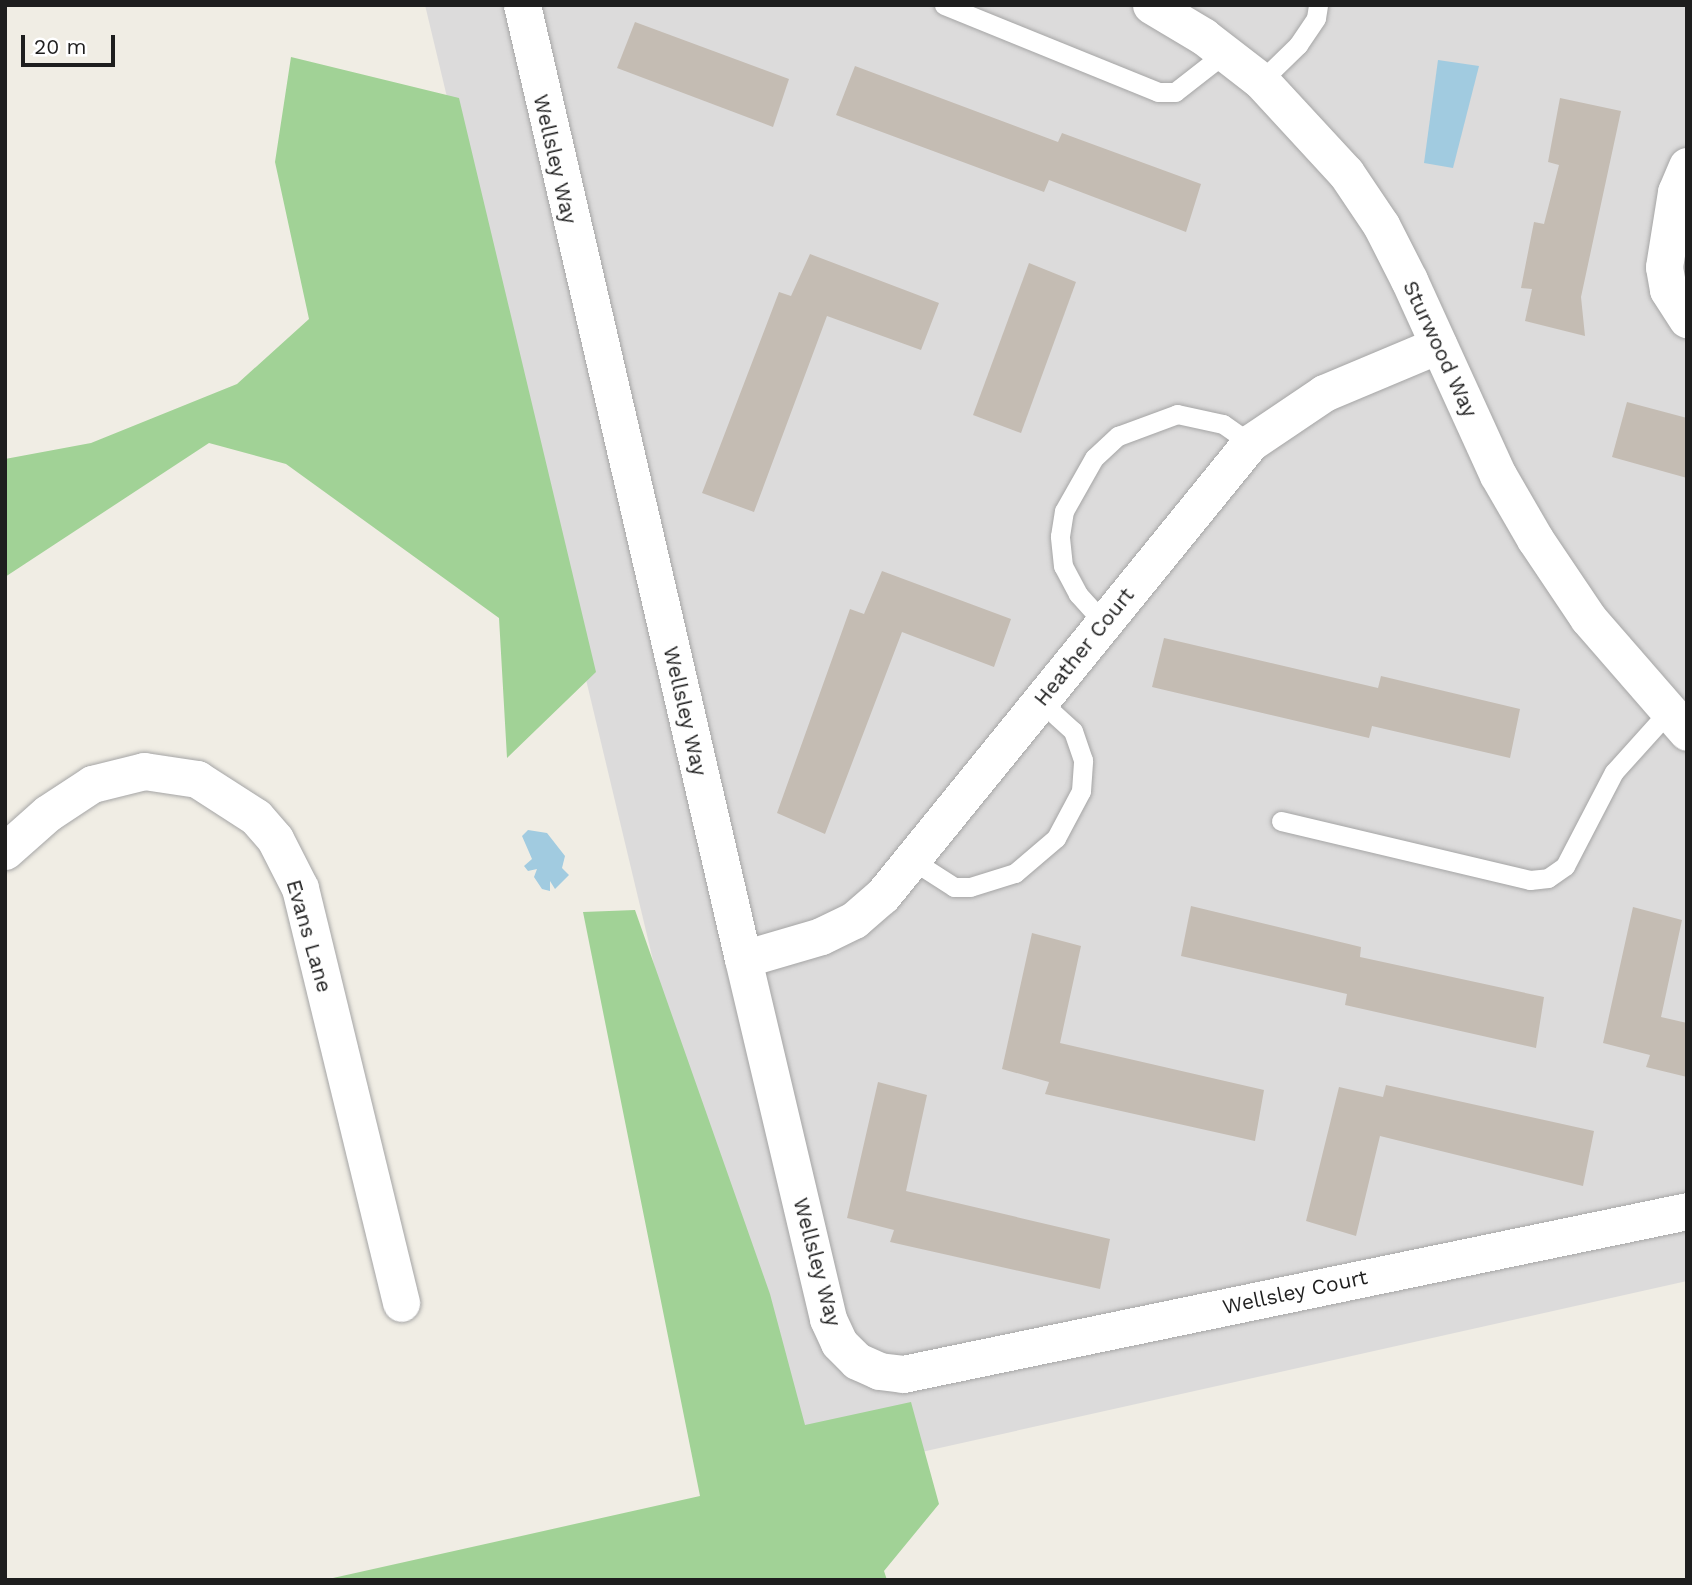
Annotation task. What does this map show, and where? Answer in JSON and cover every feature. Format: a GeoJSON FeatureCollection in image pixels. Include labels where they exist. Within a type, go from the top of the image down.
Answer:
{"type":"FeatureCollection","features":[{"type":"Feature","properties":{"kind":"street","name":"Wellsley Way"},"geometry":{"type":"LineString","coordinates":[[522,5],[828,1319],[839,1343],[857,1361],[879,1371],[903,1374]]}},
{"type":"Feature","properties":{"kind":"street","name":"Sturwood Way"},"geometry":{"type":"LineString","coordinates":[[1152,5],[1225,53],[1261,81],[1305,124],[1367,204],[1409,280],[1498,475],[1535,540],[1588,618],[1677,722]]}},
{"type":"Feature","properties":{"kind":"street"},"geometry":{"type":"LineString","coordinates":[[1687,166],[1676,192],[1664,267],[1668,290],[1687,319]]}},
{"type":"Feature","properties":{"kind":"street","name":"Heather Court"},"geometry":{"type":"LineString","coordinates":[[743,959],[821,936],[854,919],[912,860],[1250,443],[1324,393],[1438,345]]}},
{"type":"Feature","properties":{"kind":"street","name":"Evans Lane"},"geometry":{"type":"LineString","coordinates":[[5,851],[48,813],[92,784],[144,771],[197,779],[256,817],[275,839],[300,888],[401,1303]]}},
{"type":"Feature","properties":{"kind":"street","name":"Wellsley Court"},"geometry":{"type":"LineString","coordinates":[[903,1374],[1687,1211]]}},
{"type":"Feature","properties":{"kind":"lane"},"geometry":{"type":"LineString","coordinates":[[944,5],[1158,92],[1175,92],[1225,53]]}},
{"type":"Feature","properties":{"kind":"lane"},"geometry":{"type":"LineString","coordinates":[[1261,81],[1298,45],[1316,18],[1318,5]]}},
{"type":"Feature","properties":{"kind":"lane"},"geometry":{"type":"LineString","coordinates":[[1104,623],[1078,594],[1063,566],[1060,536],[1064,511],[1094,458],[1118,436],[1177,414],[1223,424],[1250,443]]}},
{"type":"Feature","properties":{"kind":"lane"},"geometry":{"type":"LineString","coordinates":[[912,860],[954,887],[970,887],[1015,873],[1038,858],[1056,838],[1081,790],[1083,761],[1073,731],[1040,701]]}},
{"type":"Feature","properties":{"kind":"lane"},"geometry":{"type":"LineString","coordinates":[[1281,821],[1530,880],[1548,878],[1565,866],[1614,772],[1677,722]]}},
{"type":"Feature","properties":{"kind":"shaded area"},"geometry":{"type":"Polygon","coordinates":[[[425,5],[1687,5],[1687,1281],[778,1484],[425,5]]]}},
{"type":"Feature","properties":{"kind":"green space"},"geometry":{"type":"Polygon","coordinates":[[[291,57],[459,98],[596,672],[507,758],[499,618],[286,464],[209,443],[5,577],[5,459],[91,443],[237,384],[309,319],[275,162],[291,57]]]}},
{"type":"Feature","properties":{"kind":"green space"},"geometry":{"type":"Polygon","coordinates":[[[635,910],[770,1294],[805,1425],[911,1402],[939,1504],[884,1571],[887,1580],[324,1580],[700,1496],[583,912],[635,910]]]}},
{"type":"Feature","properties":{"kind":"water"},"geometry":{"type":"Polygon","coordinates":[[[1438,60],[1479,66],[1453,168],[1424,163],[1438,60]]]}},
{"type":"Feature","properties":{"kind":"water"},"geometry":{"type":"Polygon","coordinates":[[[528,830],[547,833],[565,856],[562,868],[569,875],[555,889],[550,881],[550,891],[542,889],[534,877],[537,869],[528,871],[524,866],[532,859],[522,836],[528,830]]]}},
{"type":"Feature","properties":{"kind":"building"},"geometry":{"type":"Polygon","coordinates":[[[635,22],[789,79],[773,127],[617,68],[635,22]]]}},
{"type":"Feature","properties":{"kind":"building"},"geometry":{"type":"Polygon","coordinates":[[[855,66],[1058,142],[1062,133],[1201,184],[1186,232],[1049,180],[1044,192],[836,115],[855,66]]]}},
{"type":"Feature","properties":{"kind":"building"},"geometry":{"type":"Polygon","coordinates":[[[1560,98],[1621,111],[1581,297],[1585,336],[1525,321],[1532,289],[1521,288],[1534,222],[1544,224],[1559,165],[1548,162],[1560,98]]]}},
{"type":"Feature","properties":{"kind":"building"},"geometry":{"type":"Polygon","coordinates":[[[810,254],[939,303],[921,350],[827,316],[754,512],[702,493],[779,292],[791,296],[810,254]]]}},
{"type":"Feature","properties":{"kind":"building"},"geometry":{"type":"Polygon","coordinates":[[[1029,263],[1076,282],[1021,433],[973,415],[1029,263]]]}},
{"type":"Feature","properties":{"kind":"building"},"geometry":{"type":"Polygon","coordinates":[[[1627,402],[1687,418],[1687,478],[1612,457],[1627,402]]]}},
{"type":"Feature","properties":{"kind":"building"},"geometry":{"type":"Polygon","coordinates":[[[882,571],[1011,619],[994,667],[902,632],[825,834],[777,813],[850,609],[864,614],[882,571]]]}},
{"type":"Feature","properties":{"kind":"building"},"geometry":{"type":"Polygon","coordinates":[[[1164,638],[1378,688],[1381,676],[1520,709],[1510,758],[1372,726],[1369,738],[1152,687],[1164,638]]]}},
{"type":"Feature","properties":{"kind":"building"},"geometry":{"type":"Polygon","coordinates":[[[1191,906],[1361,947],[1360,957],[1544,997],[1536,1048],[1345,1005],[1347,994],[1181,956],[1191,906]]]}},
{"type":"Feature","properties":{"kind":"building"},"geometry":{"type":"Polygon","coordinates":[[[1633,907],[1682,920],[1661,1017],[1687,1023],[1687,1077],[1646,1067],[1650,1055],[1603,1043],[1633,907]]]}},
{"type":"Feature","properties":{"kind":"building"},"geometry":{"type":"Polygon","coordinates":[[[1032,933],[1081,946],[1060,1043],[1264,1090],[1255,1141],[1045,1094],[1049,1082],[1002,1069],[1032,933]]]}},
{"type":"Feature","properties":{"kind":"building"},"geometry":{"type":"Polygon","coordinates":[[[878,1082],[927,1095],[906,1191],[1110,1239],[1100,1289],[890,1242],[894,1230],[847,1218],[878,1082]]]}},
{"type":"Feature","properties":{"kind":"building"},"geometry":{"type":"Polygon","coordinates":[[[1386,1085],[1594,1131],[1583,1186],[1380,1136],[1356,1236],[1306,1221],[1339,1087],[1383,1097],[1386,1085]]]}}]}
